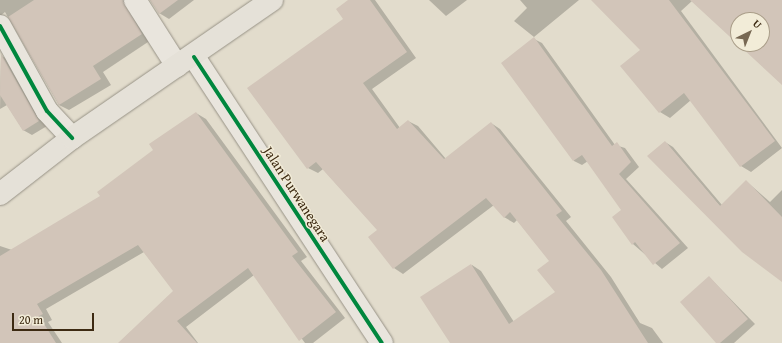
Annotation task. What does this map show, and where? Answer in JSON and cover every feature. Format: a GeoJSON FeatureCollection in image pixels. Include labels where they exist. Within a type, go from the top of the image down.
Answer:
{"type":"FeatureCollection","features":[{"type":"Feature","properties":{"kind":"highway"},"geometry":{"type":"LineString","coordinates":[[0,194],[72,138],[186,61],[272,0]]}},
{"type":"Feature","properties":{"kind":"street","name":"Jalan Purwanegara"},"geometry":{"type":"LineString","coordinates":[[135,0],[186,61],[382,343]]}},
{"type":"Feature","properties":{"kind":"street"},"geometry":{"type":"LineString","coordinates":[[0,26],[47,111],[72,138]]}},
{"type":"Feature","properties":{"kind":"building"},"geometry":{"type":"Polygon","coordinates":[[[34,0],[123,0],[142,34],[93,66],[101,79],[59,105],[8,17],[34,0]]]}},
{"type":"Feature","properties":{"kind":"building"},"geometry":{"type":"Polygon","coordinates":[[[150,0],[178,0],[159,14],[150,0]]]}},
{"type":"Feature","properties":{"kind":"building"},"geometry":{"type":"Polygon","coordinates":[[[348,0],[370,0],[407,52],[363,83],[397,129],[408,120],[444,159],[491,122],[562,211],[556,215],[601,270],[648,343],[450,343],[420,297],[471,264],[509,324],[555,292],[537,270],[549,261],[510,212],[504,218],[486,198],[393,269],[368,237],[377,230],[316,162],[307,169],[247,88],[343,19],[336,9],[348,0]]]}},
{"type":"Feature","properties":{"kind":"building"},"geometry":{"type":"Polygon","coordinates":[[[591,0],[669,0],[775,141],[740,167],[684,93],[659,113],[620,66],[640,50],[591,0]]]}},
{"type":"Feature","properties":{"kind":"building"},"geometry":{"type":"Polygon","coordinates":[[[690,0],[782,0],[782,85],[746,52],[770,52],[770,12],[730,12],[730,37],[690,0]]]}},
{"type":"Feature","properties":{"kind":"building"},"geometry":{"type":"Polygon","coordinates":[[[534,37],[612,146],[617,142],[631,162],[619,174],[680,243],[653,265],[635,242],[632,245],[612,217],[621,210],[582,155],[573,161],[501,63],[534,37]]]}},
{"type":"Feature","properties":{"kind":"building"},"geometry":{"type":"Polygon","coordinates":[[[1,54],[39,121],[23,131],[0,95],[1,54]]]}},
{"type":"Feature","properties":{"kind":"building"},"geometry":{"type":"Polygon","coordinates":[[[196,112],[298,252],[292,256],[336,312],[299,341],[248,268],[177,321],[197,343],[118,343],[173,291],[138,245],[37,304],[43,314],[39,316],[56,343],[0,343],[0,256],[100,196],[97,192],[153,150],[149,144],[196,112]]]}},
{"type":"Feature","properties":{"kind":"building"},"geometry":{"type":"Polygon","coordinates":[[[665,141],[720,206],[746,180],[782,217],[782,282],[742,252],[647,156],[665,141]]]}},
{"type":"Feature","properties":{"kind":"building"},"geometry":{"type":"Polygon","coordinates":[[[709,276],[748,319],[720,343],[716,343],[680,302],[709,276]]]}},
{"type":"Feature","properties":{"kind":"cycle path"},"geometry":{"type":"LineString","coordinates":[[0,26],[47,111],[72,138]]}},
{"type":"Feature","properties":{"kind":"cycle path"},"geometry":{"type":"LineString","coordinates":[[194,57],[382,343]]}}]}
